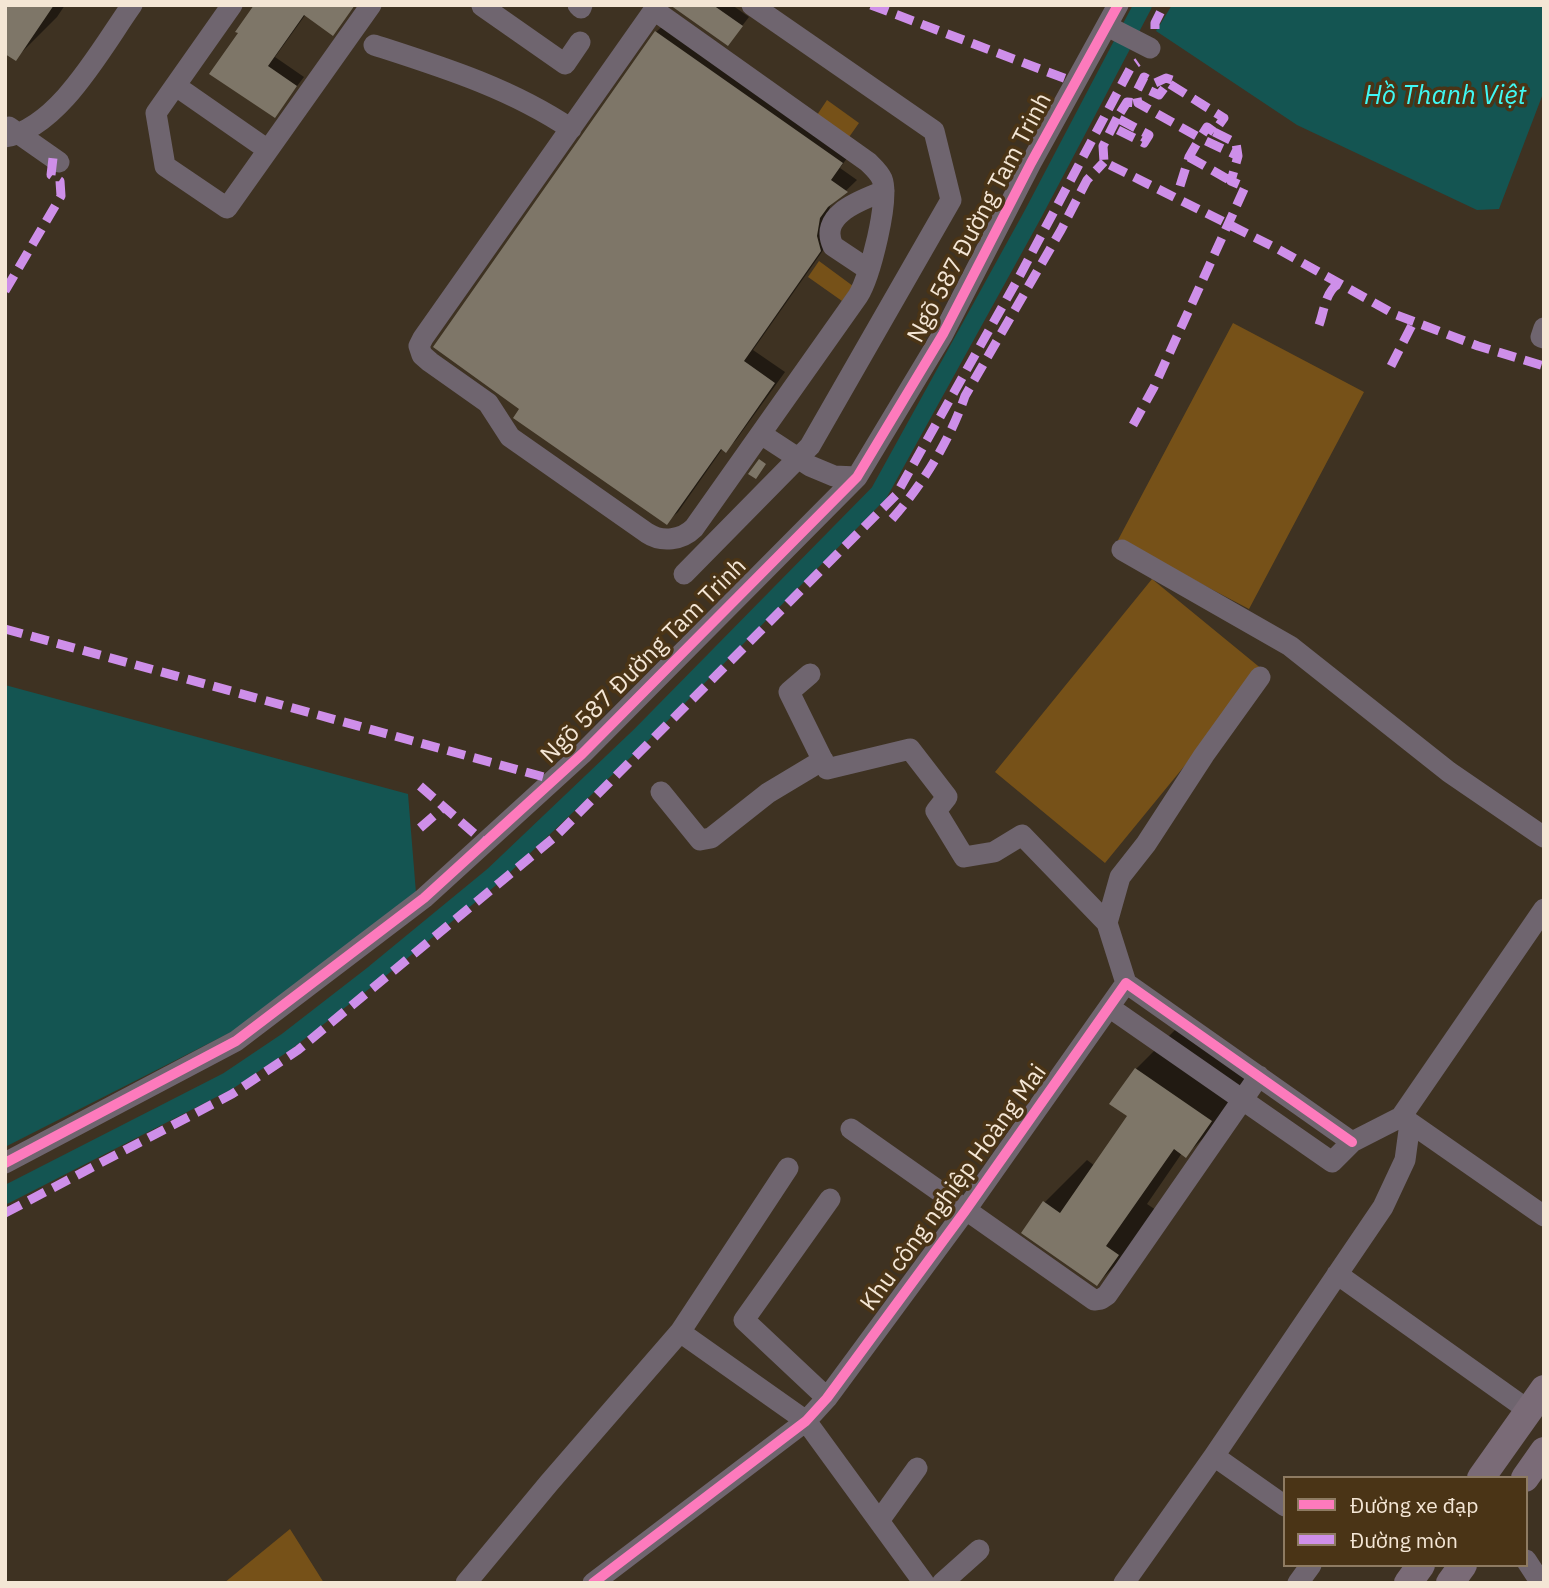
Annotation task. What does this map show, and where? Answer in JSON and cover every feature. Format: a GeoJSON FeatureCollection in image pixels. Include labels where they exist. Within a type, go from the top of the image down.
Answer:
{"type":"FeatureCollection","features":[{"type":"Feature","properties":{"kind":"main road"},"geometry":{"type":"LineString","coordinates":[[1482,1476],[1536,1400]]}},
{"type":"Feature","properties":{"kind":"main road"},"geometry":{"type":"LineString","coordinates":[[1525,1476],[1544,1451]]}},
{"type":"Feature","properties":{"kind":"main road"},"geometry":{"type":"LineString","coordinates":[[1408,1583],[1420,1567]]}},
{"type":"Feature","properties":{"kind":"main road"},"geometry":{"type":"LineString","coordinates":[[1450,1583],[1462,1567]]}},
{"type":"Feature","properties":{"kind":"street"},"geometry":{"type":"LineString","coordinates":[[59,162],[10,132],[64,102],[132,5]]}},
{"type":"Feature","properties":{"kind":"street"},"geometry":{"type":"LineString","coordinates":[[232,5],[156,113],[165,166],[227,208],[371,5]]}},
{"type":"Feature","properties":{"kind":"street"},"geometry":{"type":"LineString","coordinates":[[684,574],[798,460],[816,434],[951,200],[934,131],[752,5]]}},
{"type":"Feature","properties":{"kind":"street","name":"Ngõ 587 Đường Tam Trinh"},"geometry":{"type":"LineString","coordinates":[[5,1163],[236,1041],[424,898],[582,754],[858,477],[943,334],[1031,163],[1110,27],[1118,5]]}},
{"type":"Feature","properties":{"kind":"street"},"geometry":{"type":"LineString","coordinates":[[482,7],[565,64],[580,42]]}},
{"type":"Feature","properties":{"kind":"street"},"geometry":{"type":"LineString","coordinates":[[654,10],[868,162],[882,179],[884,191],[880,228],[869,270],[858,296],[687,535],[654,538],[510,437],[488,403],[430,362],[422,355],[419,346],[570,129],[654,10]]}},
{"type":"Feature","properties":{"kind":"street"},"geometry":{"type":"LineString","coordinates":[[1110,27],[1150,48]]}},
{"type":"Feature","properties":{"kind":"street"},"geometry":{"type":"LineString","coordinates":[[374,45],[489,85],[531,105],[570,129]]}},
{"type":"Feature","properties":{"kind":"street"},"geometry":{"type":"LineString","coordinates":[[176,86],[268,150]]}},
{"type":"Feature","properties":{"kind":"street"},"geometry":{"type":"LineString","coordinates":[[869,270],[833,246],[831,232],[840,213],[847,207],[884,191]]}},
{"type":"Feature","properties":{"kind":"street"},"geometry":{"type":"LineString","coordinates":[[1544,328],[1541,337],[1544,338]]}},
{"type":"Feature","properties":{"kind":"street"},"geometry":{"type":"LineString","coordinates":[[761,434],[798,460],[834,476],[858,477]]}},
{"type":"Feature","properties":{"kind":"street"},"geometry":{"type":"LineString","coordinates":[[1122,550],[1290,646],[1449,772],[1544,837]]}},
{"type":"Feature","properties":{"kind":"street"},"geometry":{"type":"LineString","coordinates":[[810,674],[789,692],[827,769],[910,749],[947,797],[936,811],[964,857],[994,852],[1021,835],[1107,923],[1126,983],[1352,1142]]}},
{"type":"Feature","properties":{"kind":"street"},"geometry":{"type":"LineString","coordinates":[[1107,923],[1120,877],[1146,844],[1204,755],[1260,677]]}},
{"type":"Feature","properties":{"kind":"street"},"geometry":{"type":"LineString","coordinates":[[661,792],[700,840],[711,838],[768,793],[823,760]]}},
{"type":"Feature","properties":{"kind":"street"},"geometry":{"type":"LineString","coordinates":[[1124,1583],[1383,1207],[1405,1160],[1406,1120],[1544,909]]}},
{"type":"Feature","properties":{"kind":"street","name":"Khu công nghiệp Hoàng Mai"},"geometry":{"type":"LineString","coordinates":[[593,1583],[806,1421],[827,1398],[965,1211],[1126,983]]}},
{"type":"Feature","properties":{"kind":"street"},"geometry":{"type":"LineString","coordinates":[[1109,1007],[1332,1162],[1352,1142],[1406,1120]]}},
{"type":"Feature","properties":{"kind":"street"},"geometry":{"type":"LineString","coordinates":[[851,1129],[1089,1298],[1101,1299],[1107,1295],[1259,1076]]}},
{"type":"Feature","properties":{"kind":"street"},"geometry":{"type":"LineString","coordinates":[[1406,1120],[1544,1216]]}},
{"type":"Feature","properties":{"kind":"street"},"geometry":{"type":"LineString","coordinates":[[467,1583],[549,1483],[680,1332],[788,1168]]}},
{"type":"Feature","properties":{"kind":"street"},"geometry":{"type":"LineString","coordinates":[[827,1398],[744,1320],[830,1199]]}},
{"type":"Feature","properties":{"kind":"street"},"geometry":{"type":"LineString","coordinates":[[1337,1274],[1536,1400]]}},
{"type":"Feature","properties":{"kind":"street"},"geometry":{"type":"LineString","coordinates":[[680,1332],[806,1421],[924,1583]]}},
{"type":"Feature","properties":{"kind":"street"},"geometry":{"type":"LineString","coordinates":[[1214,1456],[1283,1505]]}},
{"type":"Feature","properties":{"kind":"street"},"geometry":{"type":"LineString","coordinates":[[879,1521],[917,1468]]}},
{"type":"Feature","properties":{"kind":"street"},"geometry":{"type":"LineString","coordinates":[[942,1583],[979,1550]]}},
{"type":"Feature","properties":{"kind":"street"},"geometry":{"type":"LineString","coordinates":[[1528,1563],[1541,1583]]}},
{"type":"Feature","properties":{"kind":"street"},"geometry":{"type":"LineString","coordinates":[[1298,1583],[1310,1567]]}},
{"type":"Feature","properties":{"kind":"shaded area"},"geometry":{"type":"Polygon","coordinates":[[[827,100],[859,123],[847,140],[815,118],[827,100]]]}},
{"type":"Feature","properties":{"kind":"shaded area"},"geometry":{"type":"Polygon","coordinates":[[[819,261],[853,286],[842,301],[808,277],[819,261]]]}},
{"type":"Feature","properties":{"kind":"shaded area"},"geometry":{"type":"Polygon","coordinates":[[[1233,323],[1364,392],[1249,609],[1118,540],[1233,323]]]}},
{"type":"Feature","properties":{"kind":"shaded area"},"geometry":{"type":"Polygon","coordinates":[[[1152,579],[1263,670],[1105,863],[995,772],[1152,579]]]}},
{"type":"Feature","properties":{"kind":"shaded area"},"geometry":{"type":"Polygon","coordinates":[[[290,1529],[324,1583],[224,1583],[290,1529]]]}},
{"type":"Feature","properties":{"kind":"water","name":"Hồ Thanh Việt"},"geometry":{"type":"Polygon","coordinates":[[[1172,5],[1544,5],[1544,91],[1499,209],[1477,210],[1297,125],[1156,31],[1172,5]]]}},
{"type":"Feature","properties":{"kind":"water"},"geometry":{"type":"Polygon","coordinates":[[[5,685],[408,794],[416,893],[243,1026],[5,1147],[5,685]]]}},
{"type":"Feature","properties":{"kind":"building"},"geometry":{"type":"Polygon","coordinates":[[[5,5],[54,5],[16,61],[5,54],[5,5]]]}},
{"type":"Feature","properties":{"kind":"building"},"geometry":{"type":"Polygon","coordinates":[[[254,5],[355,5],[333,36],[304,15],[268,66],[297,86],[275,118],[209,74],[254,5]]]}},
{"type":"Feature","properties":{"kind":"building"},"geometry":{"type":"Polygon","coordinates":[[[670,5],[713,5],[743,26],[728,46],[670,5]]]}},
{"type":"Feature","properties":{"kind":"building"},"geometry":{"type":"Polygon","coordinates":[[[655,31],[843,163],[831,180],[848,192],[828,207],[820,218],[817,236],[821,251],[744,361],[775,383],[726,453],[721,449],[667,525],[513,418],[519,409],[433,347],[655,31]]]}},
{"type":"Feature","properties":{"kind":"building"},"geometry":{"type":"Polygon","coordinates":[[[759,459],[766,464],[756,479],[748,474],[759,459]]]}},
{"type":"Feature","properties":{"kind":"building"},"geometry":{"type":"Polygon","coordinates":[[[1135,1068],[1212,1121],[1186,1158],[1174,1149],[1106,1246],[1119,1255],[1097,1286],[1021,1233],[1043,1201],[1060,1213],[1127,1116],[1109,1104],[1135,1068]]]}},
{"type":"Feature","properties":{"kind":"waterway"},"geometry":{"type":"LineString","coordinates":[[5,1195],[228,1081],[286,1042],[375,973],[493,876],[640,736],[879,493],[1033,214],[1143,5]]}},
{"type":"Feature","properties":{"kind":"marked path"},"geometry":{"type":"LineString","coordinates":[[871,5],[1077,83]]}},
{"type":"Feature","properties":{"kind":"marked path"},"geometry":{"type":"LineString","coordinates":[[1155,29],[1155,23],[1164,5]]}},
{"type":"Feature","properties":{"kind":"marked path"},"geometry":{"type":"LineString","coordinates":[[5,1213],[232,1094],[298,1050],[556,836],[896,495],[1019,277],[1131,67],[1138,62]]}},
{"type":"Feature","properties":{"kind":"marked path"},"geometry":{"type":"LineString","coordinates":[[1172,80],[1166,78],[1155,83],[1144,77],[1136,93],[1138,103],[1200,138],[1207,127],[1214,132]]}},
{"type":"Feature","properties":{"kind":"marked path"},"geometry":{"type":"LineString","coordinates":[[1133,425],[1154,387],[1245,187],[1231,181],[1238,156],[1236,143],[1214,132],[1224,118],[1168,83],[1159,95],[1140,86]]}},
{"type":"Feature","properties":{"kind":"marked path"},"geometry":{"type":"LineString","coordinates":[[1118,130],[1144,143],[1149,135],[1117,118],[1127,102],[1138,103]]}},
{"type":"Feature","properties":{"kind":"marked path"},"geometry":{"type":"LineString","coordinates":[[1117,118],[1103,146],[1104,162],[1276,248],[1394,314],[1478,346],[1544,366]]}},
{"type":"Feature","properties":{"kind":"marked path"},"geometry":{"type":"LineString","coordinates":[[1180,186],[1189,157],[1200,138]]}},
{"type":"Feature","properties":{"kind":"marked path"},"geometry":{"type":"LineString","coordinates":[[1206,141],[1238,156]]}},
{"type":"Feature","properties":{"kind":"marked path"},"geometry":{"type":"LineString","coordinates":[[1189,157],[1231,181]]}},
{"type":"Feature","properties":{"kind":"marked path"},"geometry":{"type":"LineString","coordinates":[[5,291],[61,196],[60,181],[51,175],[53,158]]}},
{"type":"Feature","properties":{"kind":"marked path"},"geometry":{"type":"LineString","coordinates":[[892,519],[934,461],[952,429],[965,396],[1087,180],[1104,162]]}},
{"type":"Feature","properties":{"kind":"marked path"},"geometry":{"type":"LineString","coordinates":[[1319,325],[1329,294],[1342,283]]}},
{"type":"Feature","properties":{"kind":"marked path"},"geometry":{"type":"LineString","coordinates":[[1391,366],[1414,321]]}},
{"type":"Feature","properties":{"kind":"marked path"},"geometry":{"type":"LineString","coordinates":[[5,629],[555,780]]}},
{"type":"Feature","properties":{"kind":"marked path"},"geometry":{"type":"LineString","coordinates":[[420,786],[485,843]]}},
{"type":"Feature","properties":{"kind":"marked path"},"geometry":{"type":"LineString","coordinates":[[420,828],[444,807]]}},
{"type":"Feature","properties":{"kind":"cycle path"},"geometry":{"type":"LineString","coordinates":[[5,1163],[236,1041],[424,898],[582,754],[857,477],[943,334],[1031,163],[1118,5]]}},
{"type":"Feature","properties":{"kind":"cycle path"},"geometry":{"type":"LineString","coordinates":[[593,1583],[806,1421],[827,1398],[965,1211],[1126,983],[1352,1142]]}}]}
